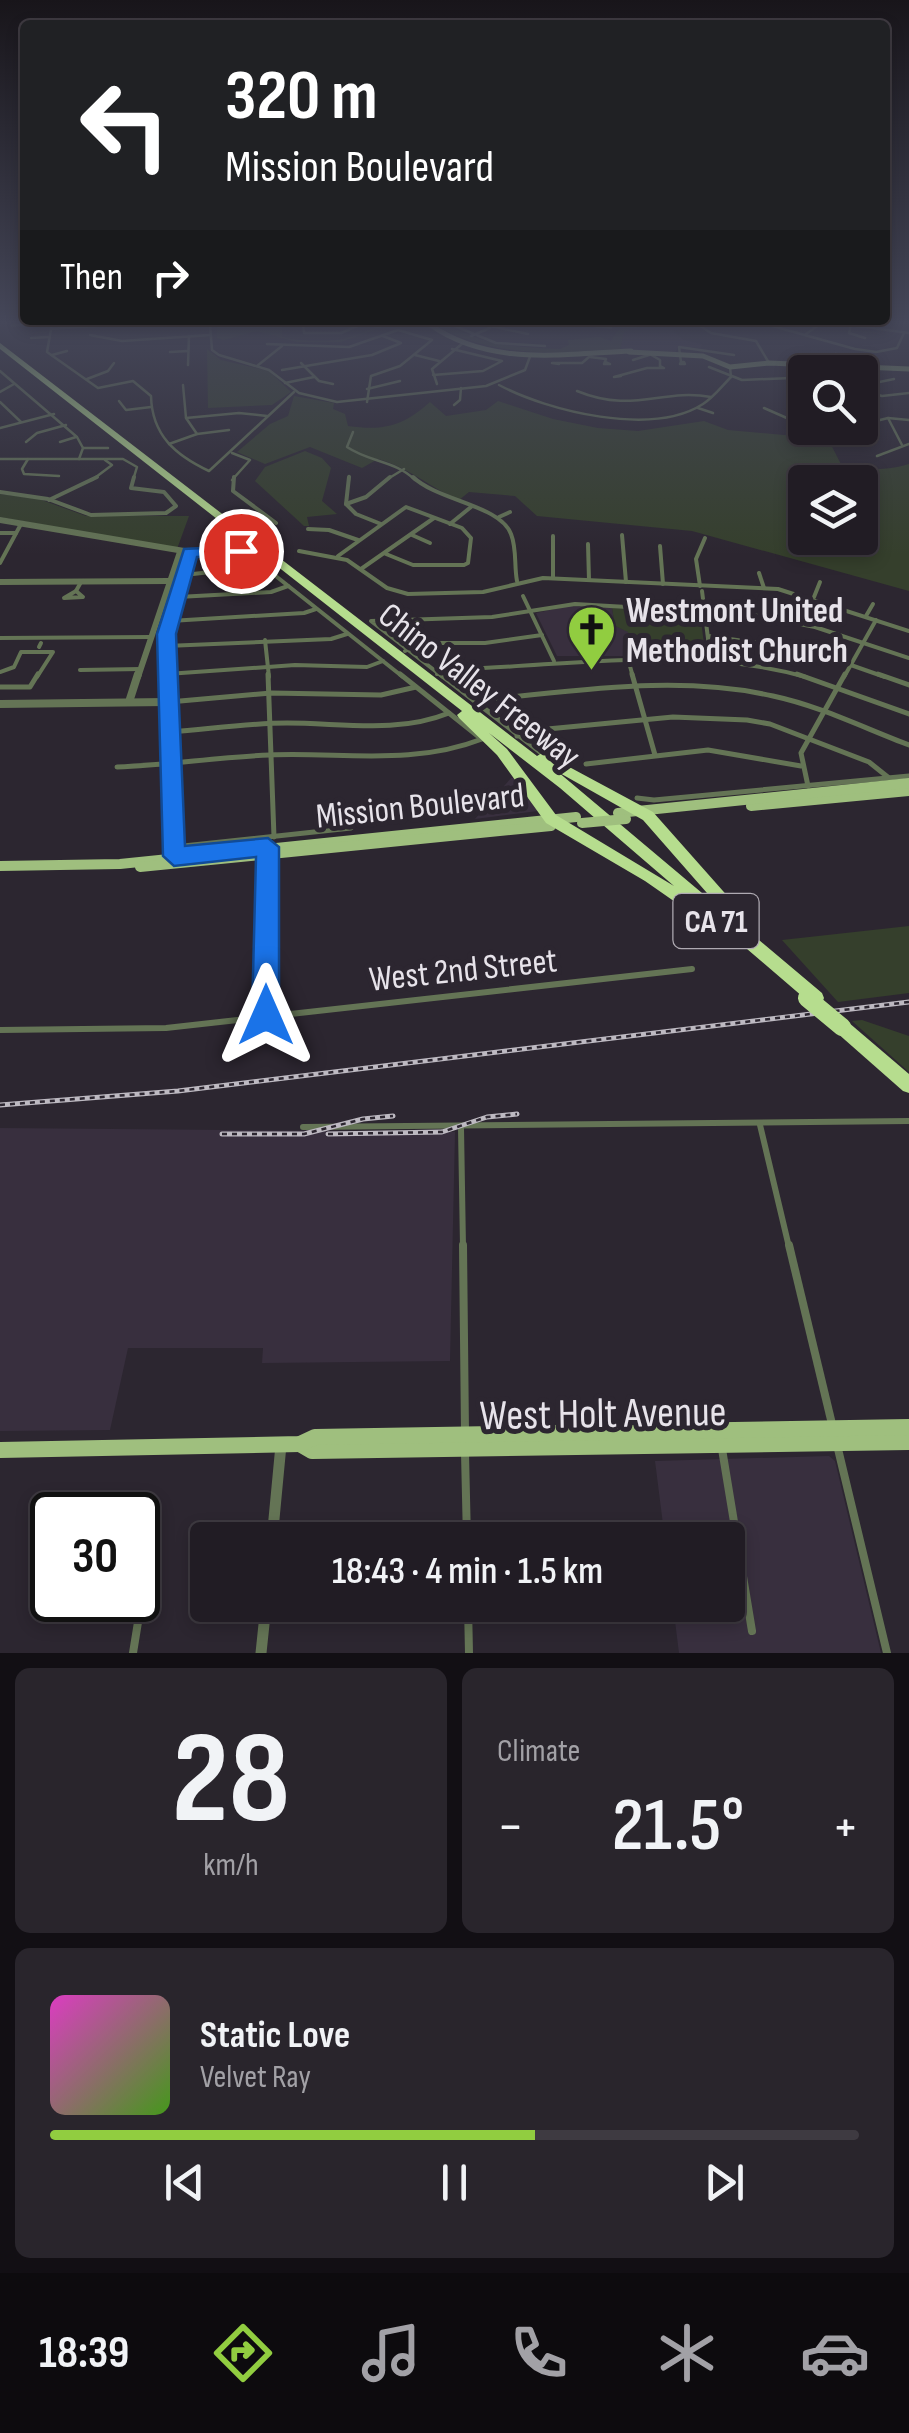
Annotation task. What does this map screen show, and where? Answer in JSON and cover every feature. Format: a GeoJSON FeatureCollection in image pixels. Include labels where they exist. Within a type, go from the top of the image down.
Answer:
{"type":"FeatureCollection","features":[{"type":"Feature","properties":{"kind":"highway","name":"Chino Valley Freeway"},"geometry":{"type":"LineString","coordinates":[[66,401],[450,708],[575,800],[729,932],[811,996]]}},
{"type":"Feature","properties":{"kind":"highway","name":"Chino Valley Freeway"},"geometry":{"type":"LineString","coordinates":[[70,401],[476,709],[635,841],[908,1081]]}},
{"type":"Feature","properties":{"kind":"highway"},"geometry":{"type":"LineString","coordinates":[[450,708],[502,752],[568,821],[729,932]]}},
{"type":"Feature","properties":{"kind":"highway"},"geometry":{"type":"LineString","coordinates":[[476,709],[535,754],[634,811],[811,996]]}},
{"type":"Feature","properties":{"kind":"main road"},"geometry":{"type":"LineString","coordinates":[[812,793],[909,779]]}},
{"type":"Feature","properties":{"kind":"main road"},"geometry":{"type":"LineString","coordinates":[[812,793],[909,791]]}},
{"type":"Feature","properties":{"kind":"main road","name":"Mission Boulevard"},"geometry":{"type":"LineString","coordinates":[[0,866],[135,867],[174,856],[568,821],[812,793]]}},
{"type":"Feature","properties":{"kind":"main road","name":"West Holt Avenue"},"geometry":{"type":"LineString","coordinates":[[465,1442],[722,1446],[909,1427]]}},
{"type":"Feature","properties":{"kind":"main road","name":"West Holt Avenue"},"geometry":{"type":"LineString","coordinates":[[0,1450],[300,1444],[312,1451],[465,1442],[835,1436],[909,1442]]}},
{"type":"Feature","properties":{"kind":"street"},"geometry":{"type":"LineString","coordinates":[[38,401],[66,425],[84,448]]}},
{"type":"Feature","properties":{"kind":"street"},"geometry":{"type":"LineString","coordinates":[[149,401],[152,426],[169,444],[209,471],[279,401]]}},
{"type":"Feature","properties":{"kind":"street"},"geometry":{"type":"LineString","coordinates":[[184,401],[186,418],[196,434]]}},
{"type":"Feature","properties":{"kind":"street"},"geometry":{"type":"LineString","coordinates":[[356,401],[379,401]]}},
{"type":"Feature","properties":{"kind":"street"},"geometry":{"type":"LineString","coordinates":[[454,405],[459,401]]}},
{"type":"Feature","properties":{"kind":"street"},"geometry":{"type":"LineString","coordinates":[[534,401],[604,416],[648,418],[698,408],[706,401]]}},
{"type":"Feature","properties":{"kind":"street"},"geometry":{"type":"LineString","coordinates":[[0,402],[21,422]]}},
{"type":"Feature","properties":{"kind":"street"},"geometry":{"type":"LineString","coordinates":[[118,402],[126,410],[150,407]]}},
{"type":"Feature","properties":{"kind":"street"},"geometry":{"type":"LineString","coordinates":[[698,408],[713,413]]}},
{"type":"Feature","properties":{"kind":"street"},"geometry":{"type":"LineString","coordinates":[[764,408],[788,419]]}},
{"type":"Feature","properties":{"kind":"street"},"geometry":{"type":"LineString","coordinates":[[186,418],[238,413],[267,416]]}},
{"type":"Feature","properties":{"kind":"street"},"geometry":{"type":"LineString","coordinates":[[0,428],[54,414]]}},
{"type":"Feature","properties":{"kind":"street"},"geometry":{"type":"LineString","coordinates":[[888,418],[902,445]]}},
{"type":"Feature","properties":{"kind":"street"},"geometry":{"type":"LineString","coordinates":[[878,420],[909,420]]}},
{"type":"Feature","properties":{"kind":"street"},"geometry":{"type":"LineString","coordinates":[[26,442],[36,434],[66,425]]}},
{"type":"Feature","properties":{"kind":"street"},"geometry":{"type":"LineString","coordinates":[[169,444],[196,434],[229,430]]}},
{"type":"Feature","properties":{"kind":"street"},"geometry":{"type":"LineString","coordinates":[[353,432],[347,441],[350,451],[404,469],[420,486],[499,518],[514,534],[517,581]]}},
{"type":"Feature","properties":{"kind":"street"},"geometry":{"type":"LineString","coordinates":[[60,442],[77,437]]}},
{"type":"Feature","properties":{"kind":"street"},"geometry":{"type":"LineString","coordinates":[[877,456],[909,444]]}},
{"type":"Feature","properties":{"kind":"street"},"geometry":{"type":"LineString","coordinates":[[84,448],[108,448]]}},
{"type":"Feature","properties":{"kind":"street"},"geometry":{"type":"LineString","coordinates":[[79,459],[84,448]]}},
{"type":"Feature","properties":{"kind":"street"},"geometry":{"type":"LineString","coordinates":[[230,453],[250,460],[232,480],[233,491],[276,523]]}},
{"type":"Feature","properties":{"kind":"street"},"geometry":{"type":"LineString","coordinates":[[49,500],[111,467],[111,463],[97,458]]}},
{"type":"Feature","properties":{"kind":"street"},"geometry":{"type":"LineString","coordinates":[[28,459],[22,469],[24,474],[59,476]]}},
{"type":"Feature","properties":{"kind":"street"},"geometry":{"type":"LineString","coordinates":[[0,460],[123,459],[135,465],[130,486],[167,493],[176,506],[174,510],[87,515],[49,500],[0,492]]}},
{"type":"Feature","properties":{"kind":"street"},"geometry":{"type":"LineString","coordinates":[[346,504],[374,496],[388,475],[404,469]]}},
{"type":"Feature","properties":{"kind":"street"},"geometry":{"type":"LineString","coordinates":[[346,504],[349,476]]}},
{"type":"Feature","properties":{"kind":"street"},"geometry":{"type":"LineString","coordinates":[[346,504],[356,514],[381,524]]}},
{"type":"Feature","properties":{"kind":"street"},"geometry":{"type":"LineString","coordinates":[[450,524],[472,507]]}},
{"type":"Feature","properties":{"kind":"street"},"geometry":{"type":"LineString","coordinates":[[338,556],[406,508],[462,528],[470,538],[468,563],[413,565],[386,554]]}},
{"type":"Feature","properties":{"kind":"street"},"geometry":{"type":"LineString","coordinates":[[499,518],[510,512]]}},
{"type":"Feature","properties":{"kind":"street"},"geometry":{"type":"LineString","coordinates":[[361,569],[434,518]]}},
{"type":"Feature","properties":{"kind":"street"},"geometry":{"type":"LineString","coordinates":[[0,520],[180,552],[241,551],[416,687],[450,708],[493,749]]}},
{"type":"Feature","properties":{"kind":"street"},"geometry":{"type":"LineString","coordinates":[[0,563],[21,524]]}},
{"type":"Feature","properties":{"kind":"street"},"geometry":{"type":"LineString","coordinates":[[308,528],[358,540]]}},
{"type":"Feature","properties":{"kind":"street"},"geometry":{"type":"LineString","coordinates":[[0,533],[16,533]]}},
{"type":"Feature","properties":{"kind":"street"},"geometry":{"type":"LineString","coordinates":[[412,535],[430,542]]}},
{"type":"Feature","properties":{"kind":"street"},"geometry":{"type":"LineString","coordinates":[[622,535],[626,582]]}},
{"type":"Feature","properties":{"kind":"street"},"geometry":{"type":"LineString","coordinates":[[553,536],[553,578]]}},
{"type":"Feature","properties":{"kind":"street"},"geometry":{"type":"LineString","coordinates":[[705,538],[696,559],[712,662]]}},
{"type":"Feature","properties":{"kind":"street"},"geometry":{"type":"LineString","coordinates":[[588,544],[589,580]]}},
{"type":"Feature","properties":{"kind":"street"},"geometry":{"type":"LineString","coordinates":[[660,546],[662,584]]}},
{"type":"Feature","properties":{"kind":"street"},"geometry":{"type":"LineString","coordinates":[[129,702],[180,552]]}},
{"type":"Feature","properties":{"kind":"street"},"geometry":{"type":"LineString","coordinates":[[190,552],[166,646],[174,856],[269,846],[351,828]]}},
{"type":"Feature","properties":{"kind":"street"},"geometry":{"type":"LineString","coordinates":[[299,552],[338,556],[387,588],[408,594],[483,592],[517,581],[553,578],[701,589],[764,588],[814,597],[907,630],[909,622]]}},
{"type":"Feature","properties":{"kind":"street"},"geometry":{"type":"LineString","coordinates":[[184,575],[264,566]]}},
{"type":"Feature","properties":{"kind":"street"},"geometry":{"type":"LineString","coordinates":[[759,573],[764,588]]}},
{"type":"Feature","properties":{"kind":"street"},"geometry":{"type":"LineString","coordinates":[[0,582],[170,582]]}},
{"type":"Feature","properties":{"kind":"street"},"geometry":{"type":"LineString","coordinates":[[76,592],[80,582]]}},
{"type":"Feature","properties":{"kind":"street"},"geometry":{"type":"LineString","coordinates":[[814,597],[820,582]]}},
{"type":"Feature","properties":{"kind":"street"},"geometry":{"type":"LineString","coordinates":[[178,597],[271,592],[289,586]]}},
{"type":"Feature","properties":{"kind":"street"},"geometry":{"type":"LineString","coordinates":[[523,596],[554,661]]}},
{"type":"Feature","properties":{"kind":"street"},"geometry":{"type":"LineString","coordinates":[[544,755],[476,709],[371,623],[381,618],[478,618],[574,604],[705,611],[782,619],[909,658]]}},
{"type":"Feature","properties":{"kind":"street"},"geometry":{"type":"LineString","coordinates":[[866,616],[873,604]]}},
{"type":"Feature","properties":{"kind":"street"},"geometry":{"type":"LineString","coordinates":[[170,621],[304,613],[317,608]]}},
{"type":"Feature","properties":{"kind":"street"},"geometry":{"type":"LineString","coordinates":[[812,793],[800,766],[808,738],[876,620]]}},
{"type":"Feature","properties":{"kind":"street"},"geometry":{"type":"LineString","coordinates":[[166,646],[332,639],[348,633]]}},
{"type":"Feature","properties":{"kind":"street"},"geometry":{"type":"LineString","coordinates":[[405,651],[426,644],[542,635]]}},
{"type":"Feature","properties":{"kind":"street"},"geometry":{"type":"LineString","coordinates":[[708,636],[775,643],[909,685]]}},
{"type":"Feature","properties":{"kind":"street"},"geometry":{"type":"LineString","coordinates":[[0,638],[40,645],[151,638]]}},
{"type":"Feature","properties":{"kind":"street"},"geometry":{"type":"LineString","coordinates":[[266,640],[273,723],[266,1015]]}},
{"type":"Feature","properties":{"kind":"street"},"geometry":{"type":"LineString","coordinates":[[0,672],[14,667],[25,650],[40,645],[53,654],[30,687],[0,687]]}},
{"type":"Feature","properties":{"kind":"street"},"geometry":{"type":"LineString","coordinates":[[628,659],[655,756]]}},
{"type":"Feature","properties":{"kind":"street"},"geometry":{"type":"LineString","coordinates":[[168,674],[268,666],[363,667],[383,660]]}},
{"type":"Feature","properties":{"kind":"street"},"geometry":{"type":"LineString","coordinates":[[436,674],[450,669],[494,669],[554,661],[712,662],[774,668],[909,714]]}},
{"type":"Feature","properties":{"kind":"street"},"geometry":{"type":"LineString","coordinates":[[80,670],[140,670]]}},
{"type":"Feature","properties":{"kind":"street"},"geometry":{"type":"LineString","coordinates":[[476,709],[492,699],[635,686],[735,690],[779,698],[909,745]]}},
{"type":"Feature","properties":{"kind":"street"},"geometry":{"type":"LineString","coordinates":[[0,704],[166,702],[271,693],[380,695],[416,687]]}},
{"type":"Feature","properties":{"kind":"street"},"geometry":{"type":"LineString","coordinates":[[171,732],[273,723],[375,725],[434,720],[450,708]]}},
{"type":"Feature","properties":{"kind":"street"},"geometry":{"type":"LineString","coordinates":[[518,736],[537,730],[645,719],[747,720],[868,762],[888,778]]}},
{"type":"Feature","properties":{"kind":"street"},"geometry":{"type":"LineString","coordinates":[[117,767],[272,755],[408,754],[469,746],[482,740]]}},
{"type":"Feature","properties":{"kind":"street"},"geometry":{"type":"LineString","coordinates":[[586,764],[737,752],[800,766]]}},
{"type":"Feature","properties":{"kind":"street"},"geometry":{"type":"LineString","coordinates":[[634,811],[654,800],[812,793],[888,778],[909,779]]}},
{"type":"Feature","properties":{"kind":"street","name":"West 2nd Street"},"geometry":{"type":"LineString","coordinates":[[0,1030],[166,1028],[692,968]]}},
{"type":"Feature","properties":{"kind":"street"},"geometry":{"type":"LineString","coordinates":[[303,1127],[909,1121]]}},
{"type":"Feature","properties":{"kind":"street"},"geometry":{"type":"LineString","coordinates":[[760,1125],[887,1653]]}},
{"type":"Feature","properties":{"kind":"street"},"geometry":{"type":"LineString","coordinates":[[461,1127],[467,1522]]}},
{"type":"Feature","properties":{"kind":"street"},"geometry":{"type":"LineString","coordinates":[[274,1522],[280,1444]]}},
{"type":"Feature","properties":{"kind":"street"},"geometry":{"type":"LineString","coordinates":[[722,1446],[752,1631]]}},
{"type":"Feature","properties":{"kind":"street"},"geometry":{"type":"LineString","coordinates":[[133,1653],[138,1622]]}},
{"type":"Feature","properties":{"kind":"street"},"geometry":{"type":"LineString","coordinates":[[261,1653],[264,1622]]}},
{"type":"Feature","properties":{"kind":"street"},"geometry":{"type":"LineString","coordinates":[[468,1622],[469,1653]]}},
{"type":"Feature","properties":{"kind":"shaded area"},"geometry":{"type":"Polygon","coordinates":[[[569,606],[612,608],[615,626],[628,631],[632,656],[557,656],[536,613],[569,606]]]}},
{"type":"Feature","properties":{"kind":"shaded area"},"geometry":{"type":"Polygon","coordinates":[[[511,778],[518,778],[538,811],[475,819],[511,778]]]}},
{"type":"Feature","properties":{"kind":"shaded area"},"geometry":{"type":"Polygon","coordinates":[[[0,1128],[455,1132],[450,1361],[262,1363],[263,1348],[128,1348],[110,1430],[0,1431],[0,1128]]]}},
{"type":"Feature","properties":{"kind":"shaded area"},"geometry":{"type":"Polygon","coordinates":[[[829,1456],[835,1461],[881,1653],[679,1653],[675,1622],[745,1622],[745,1522],[663,1522],[655,1461],[829,1456]]]}},
{"type":"Feature","properties":{"kind":"green space"},"geometry":{"type":"Polygon","coordinates":[[[208,401],[278,401],[272,405],[208,408],[208,401]]]}},
{"type":"Feature","properties":{"kind":"green space"},"geometry":{"type":"Polygon","coordinates":[[[292,401],[334,403],[333,409],[345,414],[348,426],[373,428],[411,417],[430,402],[446,416],[486,410],[498,401],[553,419],[598,428],[638,431],[704,421],[728,430],[788,435],[788,445],[831,445],[841,465],[788,465],[788,555],[878,555],[878,469],[909,464],[909,591],[692,531],[537,516],[515,496],[469,492],[459,500],[378,459],[362,468],[310,447],[265,464],[237,452],[270,424],[288,416],[292,401]]]}},
{"type":"Feature","properties":{"kind":"green space"},"geometry":{"type":"Polygon","coordinates":[[[305,451],[322,458],[331,468],[322,501],[337,514],[307,517],[309,526],[304,526],[255,481],[265,467],[305,451]]]}},
{"type":"Feature","properties":{"kind":"green space"},"geometry":{"type":"Polygon","coordinates":[[[0,494],[39,499],[86,516],[189,516],[177,549],[0,517],[0,494]]]}},
{"type":"Feature","properties":{"kind":"green space"},"geometry":{"type":"Polygon","coordinates":[[[612,608],[700,613],[706,659],[632,656],[628,632],[615,626],[612,608]]]}},
{"type":"Feature","properties":{"kind":"green space"},"geometry":{"type":"Polygon","coordinates":[[[909,926],[909,993],[838,1002],[782,940],[909,926]]]}},
{"type":"Feature","properties":{"kind":"green space"},"geometry":{"type":"Polygon","coordinates":[[[862,1020],[909,1036],[909,1072],[852,1021],[862,1020]]]}},
{"type":"Feature","properties":{"kind":"railway"},"geometry":{"type":"LineString","coordinates":[[0,1105],[178,1091],[909,1002]]}},
{"type":"Feature","properties":{"kind":"railway"},"geometry":{"type":"LineString","coordinates":[[328,1134],[442,1132],[487,1117],[517,1114]]}},
{"type":"Feature","properties":{"kind":"railway"},"geometry":{"type":"LineString","coordinates":[[222,1134],[304,1134],[363,1119],[393,1116]]}},
{"type":"Feature","properties":{"kind":"place","name":"Westmont United Methodist Church"},"geometry":{"type":"Point","coordinates":[591,672]}},
{"type":"Feature","properties":{"kind":"route"},"geometry":{"type":"LineString","coordinates":[[241,551],[190,552],[166,634],[174,856],[268,847],[266,1015]]}}]}
